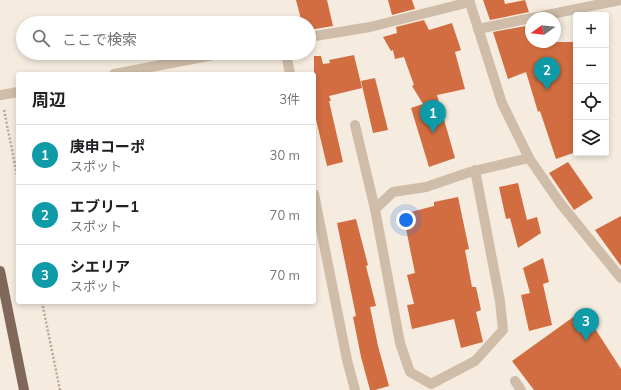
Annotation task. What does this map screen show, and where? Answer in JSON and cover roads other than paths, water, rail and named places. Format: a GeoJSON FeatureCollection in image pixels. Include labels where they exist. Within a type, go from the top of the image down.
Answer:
{"type":"FeatureCollection","features":[{"type":"Feature","properties":{"kind":"main road"},"geometry":{"type":"LineString","coordinates":[[0,271],[24,390]]}},
{"type":"Feature","properties":{"kind":"street"},"geometry":{"type":"LineString","coordinates":[[560,12],[621,0]]}},
{"type":"Feature","properties":{"kind":"street"},"geometry":{"type":"LineString","coordinates":[[316,36],[370,27],[470,1],[502,103],[529,158],[560,203],[621,277]]}},
{"type":"Feature","properties":{"kind":"street"},"geometry":{"type":"LineString","coordinates":[[478,29],[525,19]]}},
{"type":"Feature","properties":{"kind":"street"},"geometry":{"type":"LineString","coordinates":[[124,72],[187,60]]}},
{"type":"Feature","properties":{"kind":"street"},"geometry":{"type":"LineString","coordinates":[[287,60],[290,72]]}},
{"type":"Feature","properties":{"kind":"street"},"geometry":{"type":"LineString","coordinates":[[1,95],[16,92]]}},
{"type":"Feature","properties":{"kind":"street"},"geometry":{"type":"LineString","coordinates":[[355,125],[374,209],[400,343],[410,372],[431,384],[475,361],[503,330],[500,301],[475,170]]}},
{"type":"Feature","properties":{"kind":"street"},"geometry":{"type":"LineString","coordinates":[[374,209],[393,192],[426,187],[475,170],[529,158]]}},
{"type":"Feature","properties":{"kind":"street"},"geometry":{"type":"LineString","coordinates":[[316,204],[347,360],[355,390]]}},
{"type":"Feature","properties":{"kind":"place","name":"エブリー1"},"geometry":{"type":"Point","coordinates":[547,90]}},
{"type":"Feature","properties":{"kind":"place","name":"庚申コーポ"},"geometry":{"type":"Point","coordinates":[433,133]}},
{"type":"Feature","properties":{"kind":"place","name":"シエリア"},"geometry":{"type":"Point","coordinates":[586,341]}}]}
